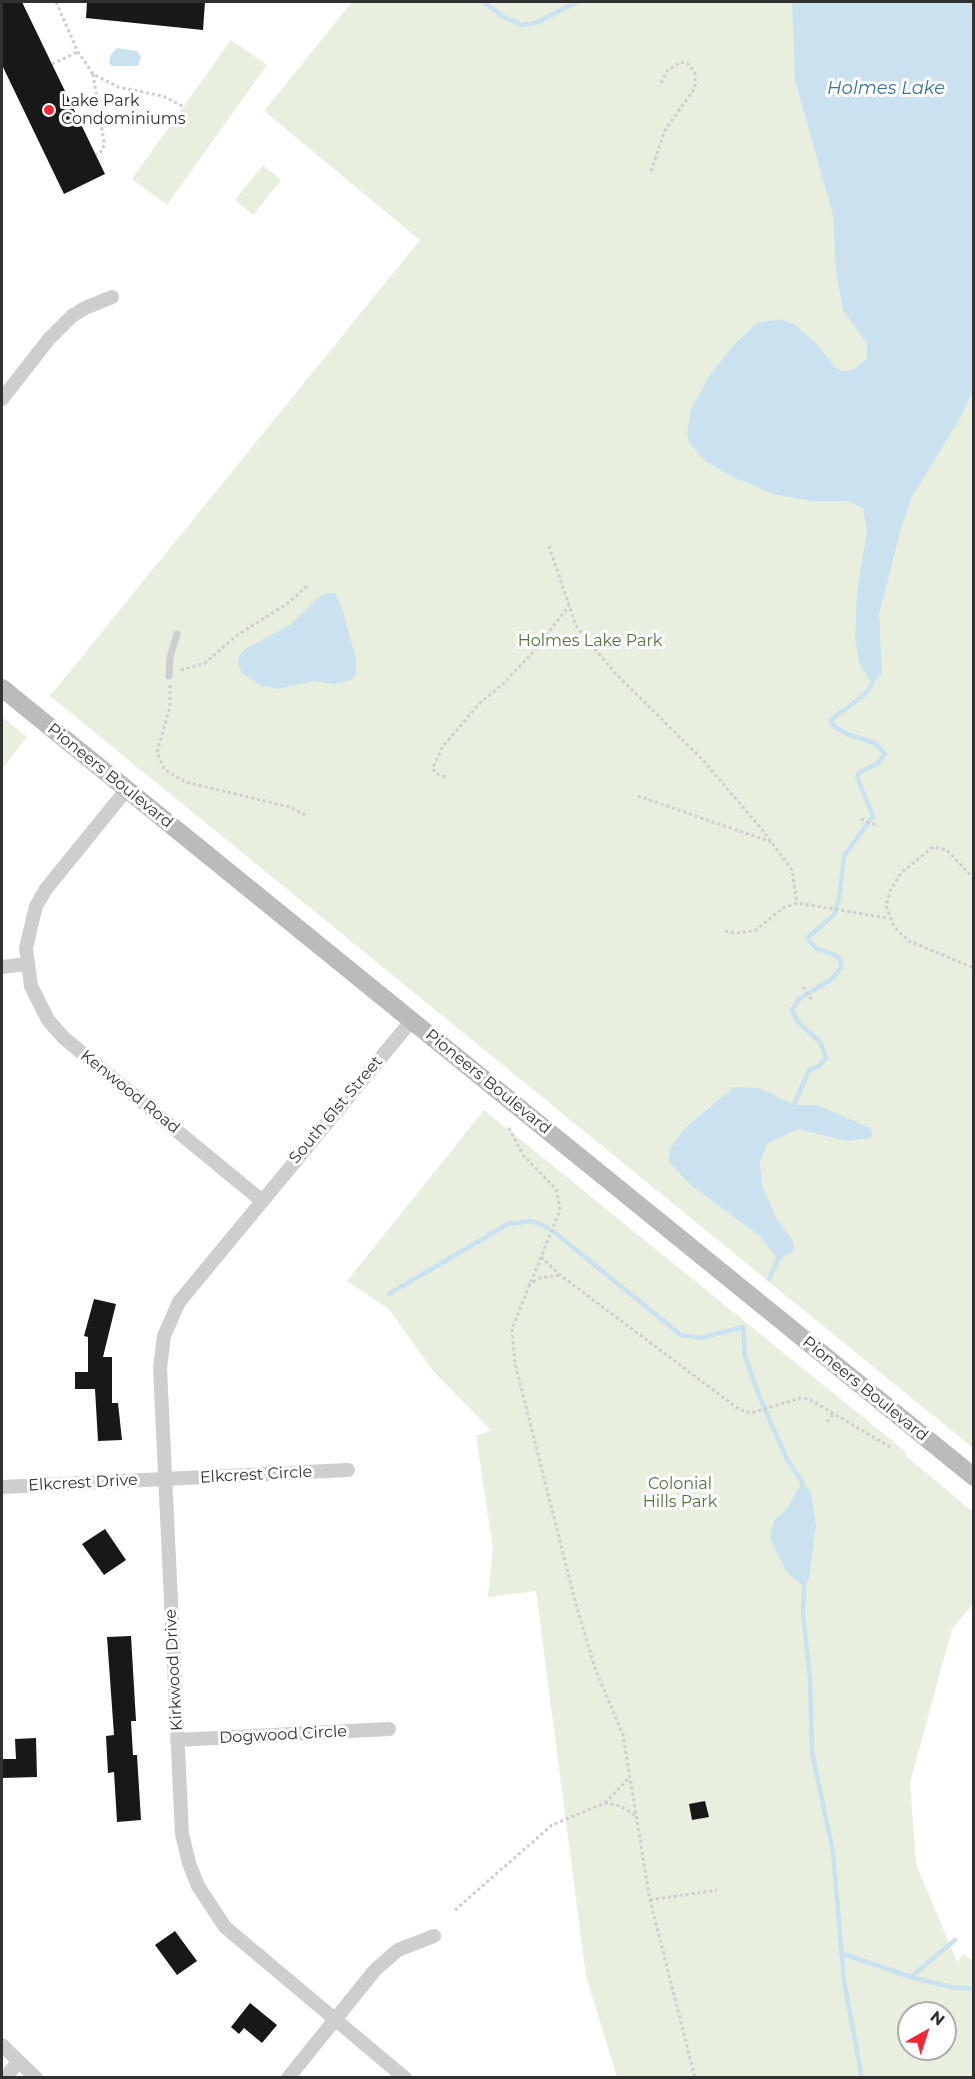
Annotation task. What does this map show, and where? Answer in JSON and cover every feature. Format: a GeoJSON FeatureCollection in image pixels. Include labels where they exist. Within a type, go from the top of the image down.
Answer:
{"type":"FeatureCollection","features":[{"type":"Feature","properties":{"kind":"main road","name":"Pioneers Boulevard"},"geometry":{"type":"LineString","coordinates":[[2,688],[974,1477]]}},
{"type":"Feature","properties":{"kind":"street"},"geometry":{"type":"LineString","coordinates":[[2,399],[49,339],[72,316],[112,297]]}},
{"type":"Feature","properties":{"kind":"street","name":"Kenwood Road"},"geometry":{"type":"LineString","coordinates":[[128,789],[46,889],[36,906],[29,929],[27,964],[38,1004],[64,1038],[261,1200]]}},
{"type":"Feature","properties":{"kind":"street"},"geometry":{"type":"LineString","coordinates":[[2,967],[27,964]]}},
{"type":"Feature","properties":{"kind":"street","name":"South 61st Street"},"geometry":{"type":"LineString","coordinates":[[261,1200],[412,1020]]}},
{"type":"Feature","properties":{"kind":"street","name":"Kirkwood Drive"},"geometry":{"type":"LineString","coordinates":[[261,1200],[178,1302],[168,1323],[159,1368],[182,1834],[189,1863],[206,1900],[225,1927],[405,2078]]}},
{"type":"Feature","properties":{"kind":"street","name":"Elkcrest Circle"},"geometry":{"type":"LineString","coordinates":[[165,1479],[348,1470]]}},
{"type":"Feature","properties":{"kind":"street","name":"Elkcrest Drive"},"geometry":{"type":"LineString","coordinates":[[2,1487],[165,1479]]}},
{"type":"Feature","properties":{"kind":"street","name":"Dogwood Circle"},"geometry":{"type":"LineString","coordinates":[[177,1740],[389,1729]]}},
{"type":"Feature","properties":{"kind":"street"},"geometry":{"type":"LineString","coordinates":[[288,2078],[375,1970],[390,1956],[416,1941],[434,1936]]}},
{"type":"Feature","properties":{"kind":"street"},"geometry":{"type":"LineString","coordinates":[[2,2045],[36,2078]]}},
{"type":"Feature","properties":{"kind":"street"},"geometry":{"type":"LineString","coordinates":[[5,2078],[18,2062]]}},
{"type":"Feature","properties":{"kind":"lane"},"geometry":{"type":"LineString","coordinates":[[169,676],[170,657],[177,634]]}},
{"type":"Feature","properties":{"kind":"path"},"geometry":{"type":"LineString","coordinates":[[56,2],[78,52],[93,74],[118,87],[163,96],[182,106],[181,111]]}},
{"type":"Feature","properties":{"kind":"path"},"geometry":{"type":"LineString","coordinates":[[52,64],[78,52]]}},
{"type":"Feature","properties":{"kind":"path"},"geometry":{"type":"LineString","coordinates":[[651,171],[665,130],[695,88],[695,72],[687,63],[681,62],[668,70],[658,86]]}},
{"type":"Feature","properties":{"kind":"path"},"geometry":{"type":"LineString","coordinates":[[85,64],[93,65]]}},
{"type":"Feature","properties":{"kind":"path"},"geometry":{"type":"LineString","coordinates":[[93,74],[104,142],[103,150],[96,155]]}},
{"type":"Feature","properties":{"kind":"path"},"geometry":{"type":"LineString","coordinates":[[549,546],[576,626],[636,696],[701,759],[773,842],[792,870],[797,903]]}},
{"type":"Feature","properties":{"kind":"path"},"geometry":{"type":"LineString","coordinates":[[307,586],[276,612],[236,636],[205,663],[177,671],[169,676],[170,707],[157,752],[164,770],[185,782],[290,807],[307,816]]}},
{"type":"Feature","properties":{"kind":"path"},"geometry":{"type":"LineString","coordinates":[[445,777],[435,773],[433,767],[443,746],[480,703],[503,684],[534,651],[569,606]]}},
{"type":"Feature","properties":{"kind":"path"},"geometry":{"type":"LineString","coordinates":[[638,796],[773,842]]}},
{"type":"Feature","properties":{"kind":"path"},"geometry":{"type":"LineString","coordinates":[[861,819],[879,826]]}},
{"type":"Feature","properties":{"kind":"path"},"geometry":{"type":"LineString","coordinates":[[974,879],[947,850],[933,847],[910,865],[895,882],[886,906],[888,918],[909,941],[974,968]]}},
{"type":"Feature","properties":{"kind":"path"},"geometry":{"type":"LineString","coordinates":[[725,931],[738,933],[756,930],[783,908],[797,903],[888,918]]}},
{"type":"Feature","properties":{"kind":"path"},"geometry":{"type":"LineString","coordinates":[[803,987],[813,1002]]}},
{"type":"Feature","properties":{"kind":"path"},"geometry":{"type":"LineString","coordinates":[[509,1128],[523,1155],[556,1189],[560,1210],[512,1329],[515,1363],[575,1601],[595,1668],[623,1735],[634,1815],[650,1900],[695,2078]]}},
{"type":"Feature","properties":{"kind":"path"},"geometry":{"type":"LineString","coordinates":[[541,1257],[560,1275],[740,1410],[757,1411],[801,1398],[809,1399],[890,1447]]}},
{"type":"Feature","properties":{"kind":"path"},"geometry":{"type":"LineString","coordinates":[[528,1285],[540,1278],[560,1275]]}},
{"type":"Feature","properties":{"kind":"path"},"geometry":{"type":"LineString","coordinates":[[826,1422],[833,1414]]}},
{"type":"Feature","properties":{"kind":"path"},"geometry":{"type":"LineString","coordinates":[[455,1910],[552,1825],[605,1803],[629,1778]]}},
{"type":"Feature","properties":{"kind":"path"},"geometry":{"type":"LineString","coordinates":[[605,1803],[620,1806],[634,1815]]}},
{"type":"Feature","properties":{"kind":"path"},"geometry":{"type":"LineString","coordinates":[[650,1900],[717,1890]]}},
{"type":"Feature","properties":{"kind":"green space","name":"Holmes Lake Park"},"geometry":{"type":"Polygon","coordinates":[[[352,2],[973,2],[973,1448],[50,696],[420,240],[264,111],[352,2]]]}},
{"type":"Feature","properties":{"kind":"green space"},"geometry":{"type":"Polygon","coordinates":[[[231,40],[267,65],[167,205],[132,179],[231,40]]]}},
{"type":"Feature","properties":{"kind":"green space"},"geometry":{"type":"Polygon","coordinates":[[[263,165],[281,180],[253,215],[235,200],[263,165]]]}},
{"type":"Feature","properties":{"kind":"green space"},"geometry":{"type":"Polygon","coordinates":[[[2,717],[27,737],[2,769],[2,717]]]}},
{"type":"Feature","properties":{"kind":"green space","name":"Colonial Hills Park"},"geometry":{"type":"Polygon","coordinates":[[[484,1110],[906,1452],[905,1455],[973,1512],[973,1604],[952,1629],[910,1783],[916,1864],[957,1962],[964,1954],[973,1961],[973,2077],[617,2077],[586,1976],[536,1591],[488,1597],[493,1549],[476,1436],[491,1430],[434,1372],[389,1309],[347,1281],[484,1110]]]}},
{"type":"Feature","properties":{"kind":"water","name":"Holmes Lake"},"geometry":{"type":"Polygon","coordinates":[[[792,2],[973,2],[973,390],[963,413],[912,497],[902,525],[879,614],[882,673],[872,684],[859,662],[855,638],[857,593],[867,531],[863,508],[847,501],[813,501],[773,494],[729,475],[705,461],[689,443],[687,432],[691,409],[710,375],[731,348],[757,323],[780,319],[794,324],[815,342],[835,367],[843,372],[855,369],[867,358],[867,344],[843,310],[836,272],[833,215],[795,80],[792,2]]]}},
{"type":"Feature","properties":{"kind":"water"},"geometry":{"type":"Polygon","coordinates":[[[117,48],[137,51],[141,57],[138,66],[112,66],[109,63],[111,54],[117,48]]]}},
{"type":"Feature","properties":{"kind":"water"},"geometry":{"type":"Polygon","coordinates":[[[335,593],[341,605],[356,658],[356,674],[351,680],[335,684],[313,681],[277,689],[260,685],[242,673],[238,664],[239,656],[245,649],[290,625],[319,597],[335,593]]]}},
{"type":"Feature","properties":{"kind":"water"},"geometry":{"type":"Polygon","coordinates":[[[734,1087],[760,1088],[794,1105],[818,1105],[870,1128],[873,1133],[870,1138],[847,1141],[798,1129],[768,1143],[760,1162],[762,1185],[776,1218],[792,1239],[794,1246],[793,1252],[778,1260],[760,1236],[692,1186],[669,1162],[670,1149],[684,1129],[734,1087]]]}},
{"type":"Feature","properties":{"kind":"water"},"geometry":{"type":"Polygon","coordinates":[[[802,1482],[811,1493],[816,1525],[809,1579],[804,1587],[786,1571],[770,1538],[774,1521],[787,1509],[802,1482]]]}},
{"type":"Feature","properties":{"kind":"building","name":"Lake Park Condominiums"},"geometry":{"type":"Polygon","coordinates":[[[2,2],[22,2],[105,174],[64,194],[2,65],[2,2]]]}},
{"type":"Feature","properties":{"kind":"building"},"geometry":{"type":"Polygon","coordinates":[[[87,2],[205,2],[203,30],[86,18],[87,2]]]}},
{"type":"Feature","properties":{"kind":"building"},"geometry":{"type":"Polygon","coordinates":[[[94,1299],[116,1304],[103,1357],[112,1357],[112,1403],[118,1403],[122,1440],[98,1441],[95,1389],[75,1389],[75,1372],[88,1372],[88,1337],[84,1336],[94,1299]]]}},
{"type":"Feature","properties":{"kind":"building"},"geometry":{"type":"Polygon","coordinates":[[[105,1529],[126,1560],[104,1575],[82,1544],[105,1529]]]}},
{"type":"Feature","properties":{"kind":"building"},"geometry":{"type":"Polygon","coordinates":[[[131,1636],[136,1721],[131,1721],[133,1755],[137,1755],[141,1820],[117,1822],[114,1772],[108,1773],[106,1736],[114,1735],[107,1637],[131,1636]]]}},
{"type":"Feature","properties":{"kind":"building"},"geometry":{"type":"Polygon","coordinates":[[[36,1738],[37,1777],[2,1778],[2,1759],[16,1759],[15,1739],[36,1738]]]}},
{"type":"Feature","properties":{"kind":"building"},"geometry":{"type":"Polygon","coordinates":[[[705,1801],[709,1817],[692,1820],[689,1804],[705,1801]]]}},
{"type":"Feature","properties":{"kind":"building"},"geometry":{"type":"Polygon","coordinates":[[[175,1931],[197,1961],[177,1975],[155,1945],[175,1931]]]}},
{"type":"Feature","properties":{"kind":"building"},"geometry":{"type":"Polygon","coordinates":[[[250,2003],[277,2025],[262,2043],[244,2028],[239,2034],[231,2027],[250,2003]]]}},
{"type":"Feature","properties":{"kind":"waterway"},"geometry":{"type":"LineString","coordinates":[[484,2],[504,17],[522,25],[538,22],[577,2]]}},
{"type":"Feature","properties":{"kind":"waterway"},"geometry":{"type":"LineString","coordinates":[[794,1105],[809,1070],[818,1067],[826,1057],[820,1042],[798,1022],[792,1010],[799,999],[832,979],[841,968],[841,961],[837,956],[816,948],[807,938],[834,915],[839,899],[844,856],[873,816],[857,777],[860,772],[877,764],[885,754],[875,743],[847,734],[834,726],[831,720],[864,695],[872,684]]}},
{"type":"Feature","properties":{"kind":"waterway"},"geometry":{"type":"LineString","coordinates":[[389,1294],[508,1224],[532,1221],[548,1228]]}},
{"type":"Feature","properties":{"kind":"waterway"},"geometry":{"type":"LineString","coordinates":[[554,1232],[681,1335],[701,1338],[743,1327],[745,1356],[760,1398],[787,1459],[802,1482]]}},
{"type":"Feature","properties":{"kind":"waterway"},"geometry":{"type":"LineString","coordinates":[[769,1279],[778,1260]]}},
{"type":"Feature","properties":{"kind":"waterway"},"geometry":{"type":"LineString","coordinates":[[804,1587],[803,1613],[810,1679],[812,1752],[833,1852],[844,1981],[862,2078]]}},
{"type":"Feature","properties":{"kind":"waterway"},"geometry":{"type":"LineString","coordinates":[[911,1977],[955,1940]]}},
{"type":"Feature","properties":{"kind":"waterway"},"geometry":{"type":"LineString","coordinates":[[841,1953],[911,1977],[951,1987],[974,1989]]}},
{"type":"Feature","properties":{"kind":"place","name":"Lake Park Condominiums"},"geometry":{"type":"Point","coordinates":[49,110]}}]}
